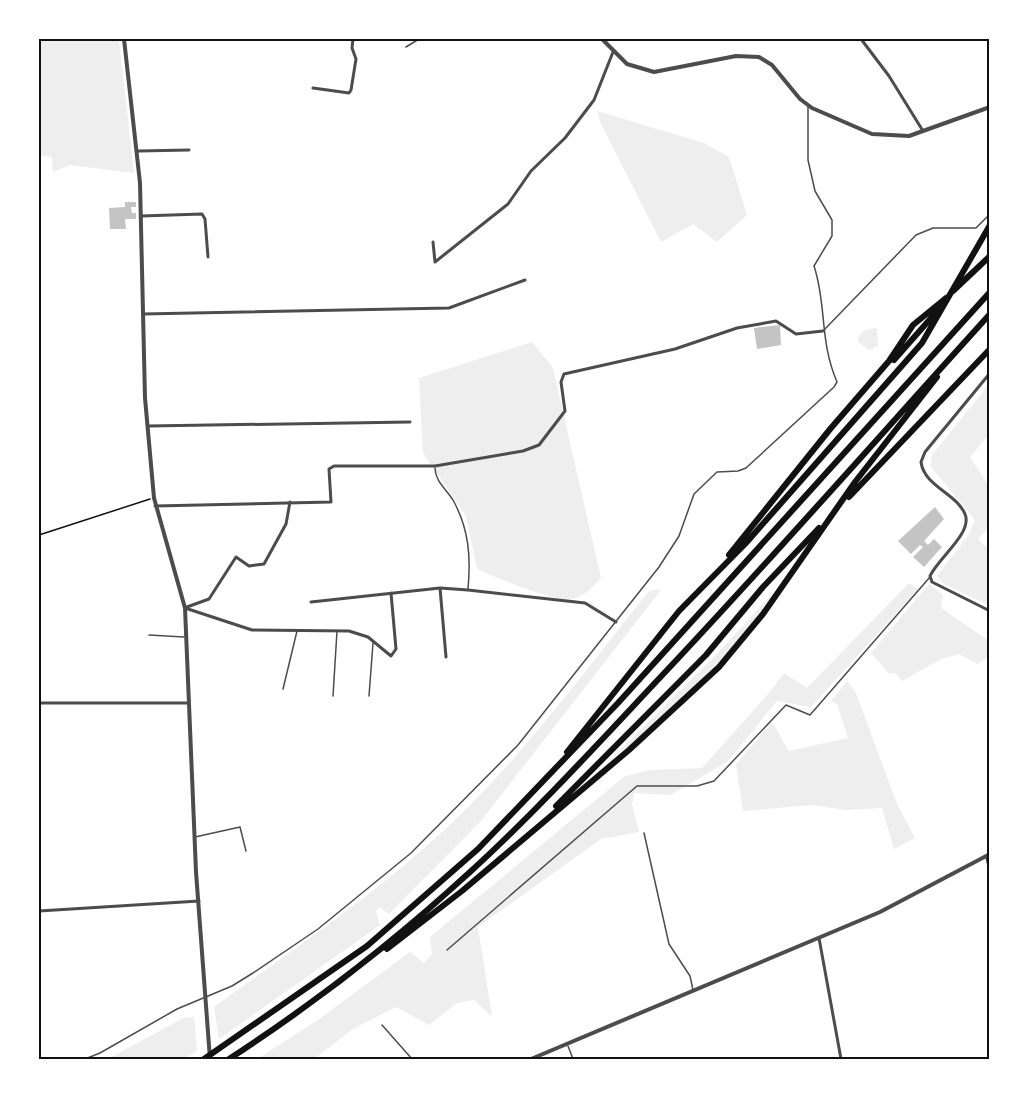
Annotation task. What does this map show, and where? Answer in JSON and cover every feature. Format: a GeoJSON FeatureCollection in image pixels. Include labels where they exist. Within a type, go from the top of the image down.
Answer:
{"type":"FeatureCollection","features":[{"type":"Feature","properties":{"kind":"highway"},"geometry":{"type":"LineString","coordinates":[[714,573],[746,543],[922,343],[990,225]]}},
{"type":"Feature","properties":{"kind":"highway"},"geometry":{"type":"LineString","coordinates":[[544,781],[679,611],[714,573],[831,428],[881,371],[913,325],[990,256]]}},
{"type":"Feature","properties":{"kind":"highway"},"geometry":{"type":"LineString","coordinates":[[204,1059],[367,946],[478,849],[544,781],[990,292]]}},
{"type":"Feature","properties":{"kind":"highway"},"geometry":{"type":"LineString","coordinates":[[342,981],[472,870],[573,771],[771,559],[990,314]]}},
{"type":"Feature","properties":{"kind":"highway"},"geometry":{"type":"LineString","coordinates":[[535,828],[706,655],[785,563],[990,349]]}},
{"type":"Feature","properties":{"kind":"highway"},"geometry":{"type":"LineString","coordinates":[[229,1059],[429,919],[629,750],[719,667],[763,614],[840,502],[927,393],[945,363]]}},
{"type":"Feature","properties":{"kind":"street"},"geometry":{"type":"LineString","coordinates":[[124,39],[138,151],[147,426],[154,498],[185,608],[195,837],[210,1059]]}},
{"type":"Feature","properties":{"kind":"street"},"geometry":{"type":"LineString","coordinates":[[313,88],[349,93],[356,59],[352,48],[353,39]]}},
{"type":"Feature","properties":{"kind":"street"},"geometry":{"type":"LineString","coordinates":[[602,39],[627,64],[654,72],[736,56],[759,57],[772,65],[808,105],[825,116],[872,134],[894,137],[923,130],[990,107]]}},
{"type":"Feature","properties":{"kind":"street"},"geometry":{"type":"LineString","coordinates":[[861,39],[889,76],[923,130]]}},
{"type":"Feature","properties":{"kind":"street"},"geometry":{"type":"LineString","coordinates":[[433,242],[435,262],[508,204],[531,171],[565,138],[594,100],[613,52]]}},
{"type":"Feature","properties":{"kind":"street"},"geometry":{"type":"LineString","coordinates":[[138,151],[189,150]]}},
{"type":"Feature","properties":{"kind":"street"},"geometry":{"type":"LineString","coordinates":[[141,216],[202,214],[205,219],[208,257]]}},
{"type":"Feature","properties":{"kind":"street"},"geometry":{"type":"LineString","coordinates":[[143,314],[448,308],[525,280]]}},
{"type":"Feature","properties":{"kind":"street"},"geometry":{"type":"LineString","coordinates":[[155,506],[331,502],[329,469],[334,466],[435,466],[523,451],[539,445],[565,411],[561,382],[564,375],[675,349],[737,328],[776,321],[796,334],[823,331]]}},
{"type":"Feature","properties":{"kind":"street"},"geometry":{"type":"LineString","coordinates":[[990,373],[925,452],[921,462],[928,477],[963,510],[967,524],[930,576],[939,587],[990,611]]}},
{"type":"Feature","properties":{"kind":"street"},"geometry":{"type":"LineString","coordinates":[[147,426],[410,422]]}},
{"type":"Feature","properties":{"kind":"street"},"geometry":{"type":"LineString","coordinates":[[185,608],[209,599],[236,557],[249,566],[264,564],[286,524],[290,502]]}},
{"type":"Feature","properties":{"kind":"street"},"geometry":{"type":"LineString","coordinates":[[311,602],[440,588],[585,603],[616,622]]}},
{"type":"Feature","properties":{"kind":"street"},"geometry":{"type":"LineString","coordinates":[[440,588],[446,657]]}},
{"type":"Feature","properties":{"kind":"street"},"geometry":{"type":"LineString","coordinates":[[185,608],[252,630],[337,630],[368,637],[391,656],[396,649],[391,593]]}},
{"type":"Feature","properties":{"kind":"street"},"geometry":{"type":"LineString","coordinates":[[39,703],[189,702]]}},
{"type":"Feature","properties":{"kind":"street"},"geometry":{"type":"LineString","coordinates":[[531,1059],[694,992],[899,903],[988,855]]}},
{"type":"Feature","properties":{"kind":"street"},"geometry":{"type":"LineString","coordinates":[[39,911],[199,901]]}},
{"type":"Feature","properties":{"kind":"street"},"geometry":{"type":"LineString","coordinates":[[819,938],[841,1059]]}},
{"type":"Feature","properties":{"kind":"lane"},"geometry":{"type":"LineString","coordinates":[[406,47],[418,39]]}},
{"type":"Feature","properties":{"kind":"lane"},"geometry":{"type":"LineString","coordinates":[[85,1059],[100,1053],[177,1009],[239,982],[318,929],[411,853],[518,745],[616,622],[675,545],[694,494],[717,472],[738,471],[746,468],[834,387],[837,382],[823,331],[822,289],[814,266],[832,236],[832,220],[816,190],[808,160],[808,105]]}},
{"type":"Feature","properties":{"kind":"lane"},"geometry":{"type":"LineString","coordinates":[[823,331],[916,235],[933,228],[976,228],[990,214]]}},
{"type":"Feature","properties":{"kind":"lane"},"geometry":{"type":"LineString","coordinates":[[435,466],[435,476],[452,500],[463,523],[471,556],[468,590]]}},
{"type":"Feature","properties":{"kind":"lane"},"geometry":{"type":"LineString","coordinates":[[447,950],[637,786],[697,786],[714,781],[786,705],[810,715],[930,576]]}},
{"type":"Feature","properties":{"kind":"lane"},"geometry":{"type":"LineString","coordinates":[[283,689],[297,630]]}},
{"type":"Feature","properties":{"kind":"lane"},"geometry":{"type":"LineString","coordinates":[[333,696],[337,630]]}},
{"type":"Feature","properties":{"kind":"lane"},"geometry":{"type":"LineString","coordinates":[[149,635],[186,637]]}},
{"type":"Feature","properties":{"kind":"lane"},"geometry":{"type":"LineString","coordinates":[[369,696],[373,642]]}},
{"type":"Feature","properties":{"kind":"lane"},"geometry":{"type":"LineString","coordinates":[[195,837],[240,827],[246,851]]}},
{"type":"Feature","properties":{"kind":"lane"},"geometry":{"type":"LineString","coordinates":[[644,833],[669,944],[690,976],[694,992]]}},
{"type":"Feature","properties":{"kind":"lane"},"geometry":{"type":"LineString","coordinates":[[988,855],[990,875]]}},
{"type":"Feature","properties":{"kind":"lane"},"geometry":{"type":"LineString","coordinates":[[382,1025],[412,1059]]}},
{"type":"Feature","properties":{"kind":"lane"},"geometry":{"type":"LineString","coordinates":[[567,1044],[573,1059]]}},
{"type":"Feature","properties":{"kind":"path"},"geometry":{"type":"LineString","coordinates":[[39,535],[154,498]]}},
{"type":"Feature","properties":{"kind":"shaded area"},"geometry":{"type":"Polygon","coordinates":[[[39,39],[119,39],[134,173],[70,165],[53,172],[52,157],[39,155],[39,39]]]}},
{"type":"Feature","properties":{"kind":"shaded area"},"geometry":{"type":"Polygon","coordinates":[[[597,111],[704,143],[729,157],[747,215],[717,242],[693,224],[661,242],[601,124],[597,111]]]}},
{"type":"Feature","properties":{"kind":"shaded area"},"geometry":{"type":"Polygon","coordinates":[[[877,328],[878,346],[869,350],[858,342],[861,333],[877,328]]]}},
{"type":"Feature","properties":{"kind":"shaded area"},"geometry":{"type":"Polygon","coordinates":[[[532,342],[553,368],[601,578],[584,594],[571,599],[539,593],[477,569],[466,516],[423,453],[419,378],[532,342]]]}},
{"type":"Feature","properties":{"kind":"shaded area"},"geometry":{"type":"Polygon","coordinates":[[[990,383],[990,433],[970,457],[990,487],[990,526],[978,539],[990,550],[988,605],[944,584],[937,576],[968,536],[975,520],[930,466],[932,455],[990,383]]]}},
{"type":"Feature","properties":{"kind":"shaded area"},"geometry":{"type":"Polygon","coordinates":[[[909,583],[918,589],[811,707],[777,701],[728,761],[671,795],[634,793],[632,804],[639,832],[601,839],[478,927],[492,1017],[474,1000],[457,1003],[429,1025],[396,1007],[353,1029],[314,1059],[257,1059],[318,1020],[410,952],[424,963],[432,954],[430,937],[625,776],[650,770],[702,768],[784,673],[807,688],[909,583]]]}},
{"type":"Feature","properties":{"kind":"shaded area"},"geometry":{"type":"Polygon","coordinates":[[[929,584],[943,595],[941,608],[990,642],[990,656],[978,664],[959,654],[941,659],[902,681],[896,673],[889,674],[871,653],[929,584]]]}},
{"type":"Feature","properties":{"kind":"shaded area"},"geometry":{"type":"Polygon","coordinates":[[[776,589],[758,615],[718,662],[651,726],[604,766],[716,655],[776,589]]]}},
{"type":"Feature","properties":{"kind":"shaded area"},"geometry":{"type":"Polygon","coordinates":[[[650,590],[661,590],[480,822],[389,914],[379,907],[376,911],[380,925],[219,1039],[214,1007],[371,892],[460,815],[535,734],[650,590]]]}},
{"type":"Feature","properties":{"kind":"shaded area"},"geometry":{"type":"Polygon","coordinates":[[[847,681],[856,693],[897,804],[915,838],[894,849],[882,808],[845,810],[812,805],[743,811],[736,764],[772,722],[789,751],[848,738],[837,704],[831,701],[847,681]]]}},
{"type":"Feature","properties":{"kind":"shaded area"},"geometry":{"type":"Polygon","coordinates":[[[194,1017],[197,1051],[183,1059],[108,1059],[183,1018],[194,1017]]]}},
{"type":"Feature","properties":{"kind":"building"},"geometry":{"type":"Polygon","coordinates":[[[125,202],[136,202],[136,207],[131,207],[132,213],[136,213],[136,219],[125,219],[126,229],[110,229],[109,208],[125,207],[125,202]]]}},
{"type":"Feature","properties":{"kind":"building"},"geometry":{"type":"Polygon","coordinates":[[[780,325],[781,345],[757,349],[754,328],[780,325]]]}},
{"type":"Feature","properties":{"kind":"building"},"geometry":{"type":"Polygon","coordinates":[[[935,507],[944,519],[924,541],[928,545],[934,539],[942,547],[924,567],[913,557],[923,547],[920,545],[911,554],[898,541],[935,507]]]}}]}
